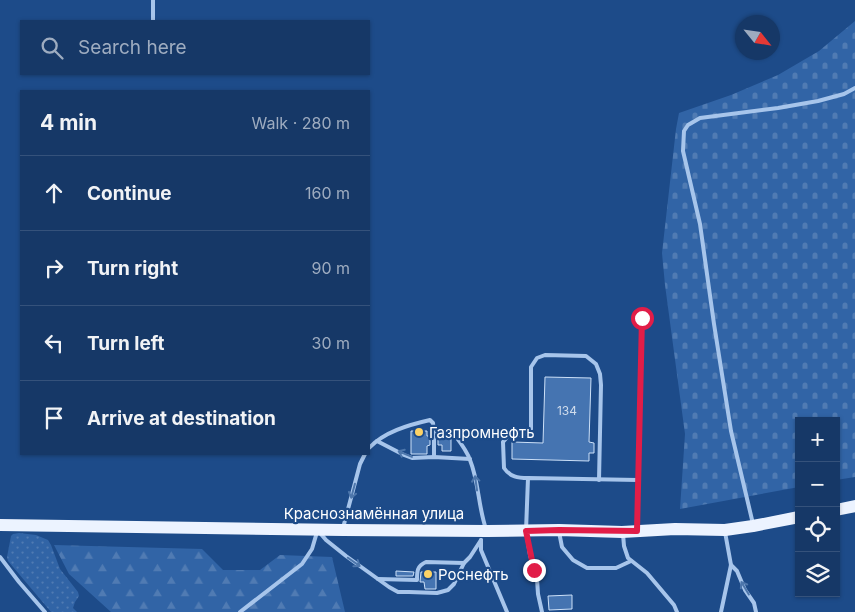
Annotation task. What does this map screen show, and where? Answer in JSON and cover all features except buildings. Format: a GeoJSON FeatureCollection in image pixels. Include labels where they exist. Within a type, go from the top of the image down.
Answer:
{"type":"FeatureCollection","features":[{"type":"Feature","properties":{"kind":"main road"},"geometry":{"type":"LineString","coordinates":[[840,509],[855,506]]}},
{"type":"Feature","properties":{"kind":"main road","name":"Краснознамённая улица"},"geometry":{"type":"LineString","coordinates":[[0,525],[483,534],[559,530],[622,532],[675,529],[725,530],[795,518]]}},
{"type":"Feature","properties":{"kind":"lane"},"geometry":{"type":"LineString","coordinates":[[153,0],[153,20]]}},
{"type":"Feature","properties":{"kind":"lane"},"geometry":{"type":"LineString","coordinates":[[750,527],[731,431],[700,224],[684,151],[684,131],[688,125],[700,118],[761,111],[818,101],[844,94],[855,88]]}},
{"type":"Feature","properties":{"kind":"lane"},"geometry":{"type":"LineString","coordinates":[[637,531],[642,318]]}},
{"type":"Feature","properties":{"kind":"lane"},"geometry":{"type":"LineString","coordinates":[[599,480],[601,384],[596,364],[586,356],[545,355],[537,358],[531,367],[531,429],[527,434],[508,436],[503,442],[504,468],[511,475],[518,478],[599,480],[638,480]]}},
{"type":"Feature","properties":{"kind":"lane"},"geometry":{"type":"LineString","coordinates":[[370,447],[399,429],[430,420],[433,423],[434,456]]}},
{"type":"Feature","properties":{"kind":"lane"},"geometry":{"type":"LineString","coordinates":[[434,433],[454,434],[470,459],[475,475],[482,518],[481,550],[507,612]]}},
{"type":"Feature","properties":{"kind":"lane"},"geometry":{"type":"LineString","coordinates":[[378,441],[412,458],[434,456],[470,459]]}},
{"type":"Feature","properties":{"kind":"lane"},"geometry":{"type":"LineString","coordinates":[[343,530],[360,464],[364,455]]}},
{"type":"Feature","properties":{"kind":"lane"},"geometry":{"type":"LineString","coordinates":[[528,478],[526,531],[532,563],[538,579],[538,594],[542,612]]}},
{"type":"Feature","properties":{"kind":"lane"},"geometry":{"type":"LineString","coordinates":[[317,530],[346,556],[398,592],[437,593],[448,590],[454,584],[464,563],[470,557],[483,534]]}},
{"type":"Feature","properties":{"kind":"lane"},"geometry":{"type":"LineString","coordinates":[[240,612],[302,564],[312,549],[317,530]]}},
{"type":"Feature","properties":{"kind":"lane"},"geometry":{"type":"LineString","coordinates":[[559,530],[562,547],[573,560],[587,568],[616,568],[631,561]]}},
{"type":"Feature","properties":{"kind":"lane"},"geometry":{"type":"LineString","coordinates":[[721,612],[731,565],[725,530]]}},
{"type":"Feature","properties":{"kind":"lane"},"geometry":{"type":"LineString","coordinates":[[622,532],[628,558],[647,573],[674,605],[677,612]]}},
{"type":"Feature","properties":{"kind":"lane"},"geometry":{"type":"LineString","coordinates":[[0,557],[45,612]]}},
{"type":"Feature","properties":{"kind":"lane"},"geometry":{"type":"LineString","coordinates":[[417,592],[417,569],[420,564],[426,562],[464,563]]}},
{"type":"Feature","properties":{"kind":"lane"},"geometry":{"type":"LineString","coordinates":[[731,565],[737,571],[745,590],[754,603],[756,612]]}},
{"type":"Feature","properties":{"kind":"lane"},"geometry":{"type":"LineString","coordinates":[[378,579],[417,580]]}},
{"type":"Feature","properties":{"kind":"green space"},"geometry":{"type":"Polygon","coordinates":[[[855,21],[855,477],[840,479],[840,417],[795,417],[795,488],[680,509],[685,434],[662,253],[679,113],[731,95],[778,75],[819,51],[855,21]]]}},
{"type":"Feature","properties":{"kind":"green space"},"geometry":{"type":"Polygon","coordinates":[[[19,533],[36,535],[48,540],[60,569],[78,592],[79,596],[73,608],[77,612],[51,612],[8,561],[11,536],[19,533]]]}},
{"type":"Feature","properties":{"kind":"green space"},"geometry":{"type":"Polygon","coordinates":[[[54,545],[202,549],[223,570],[260,570],[280,555],[332,557],[345,612],[111,612],[69,574],[54,545]]]}},
{"type":"Feature","properties":{"kind":"place","name":"Газпромнефть"},"geometry":{"type":"Point","coordinates":[419,432]}},
{"type":"Feature","properties":{"kind":"place","name":"Роснефть"},"geometry":{"type":"Point","coordinates":[428,574]}},
{"type":"Feature","properties":{"kind":"route"},"geometry":{"type":"LineString","coordinates":[[534,570],[526,531],[637,531],[642,318]]}}]}
